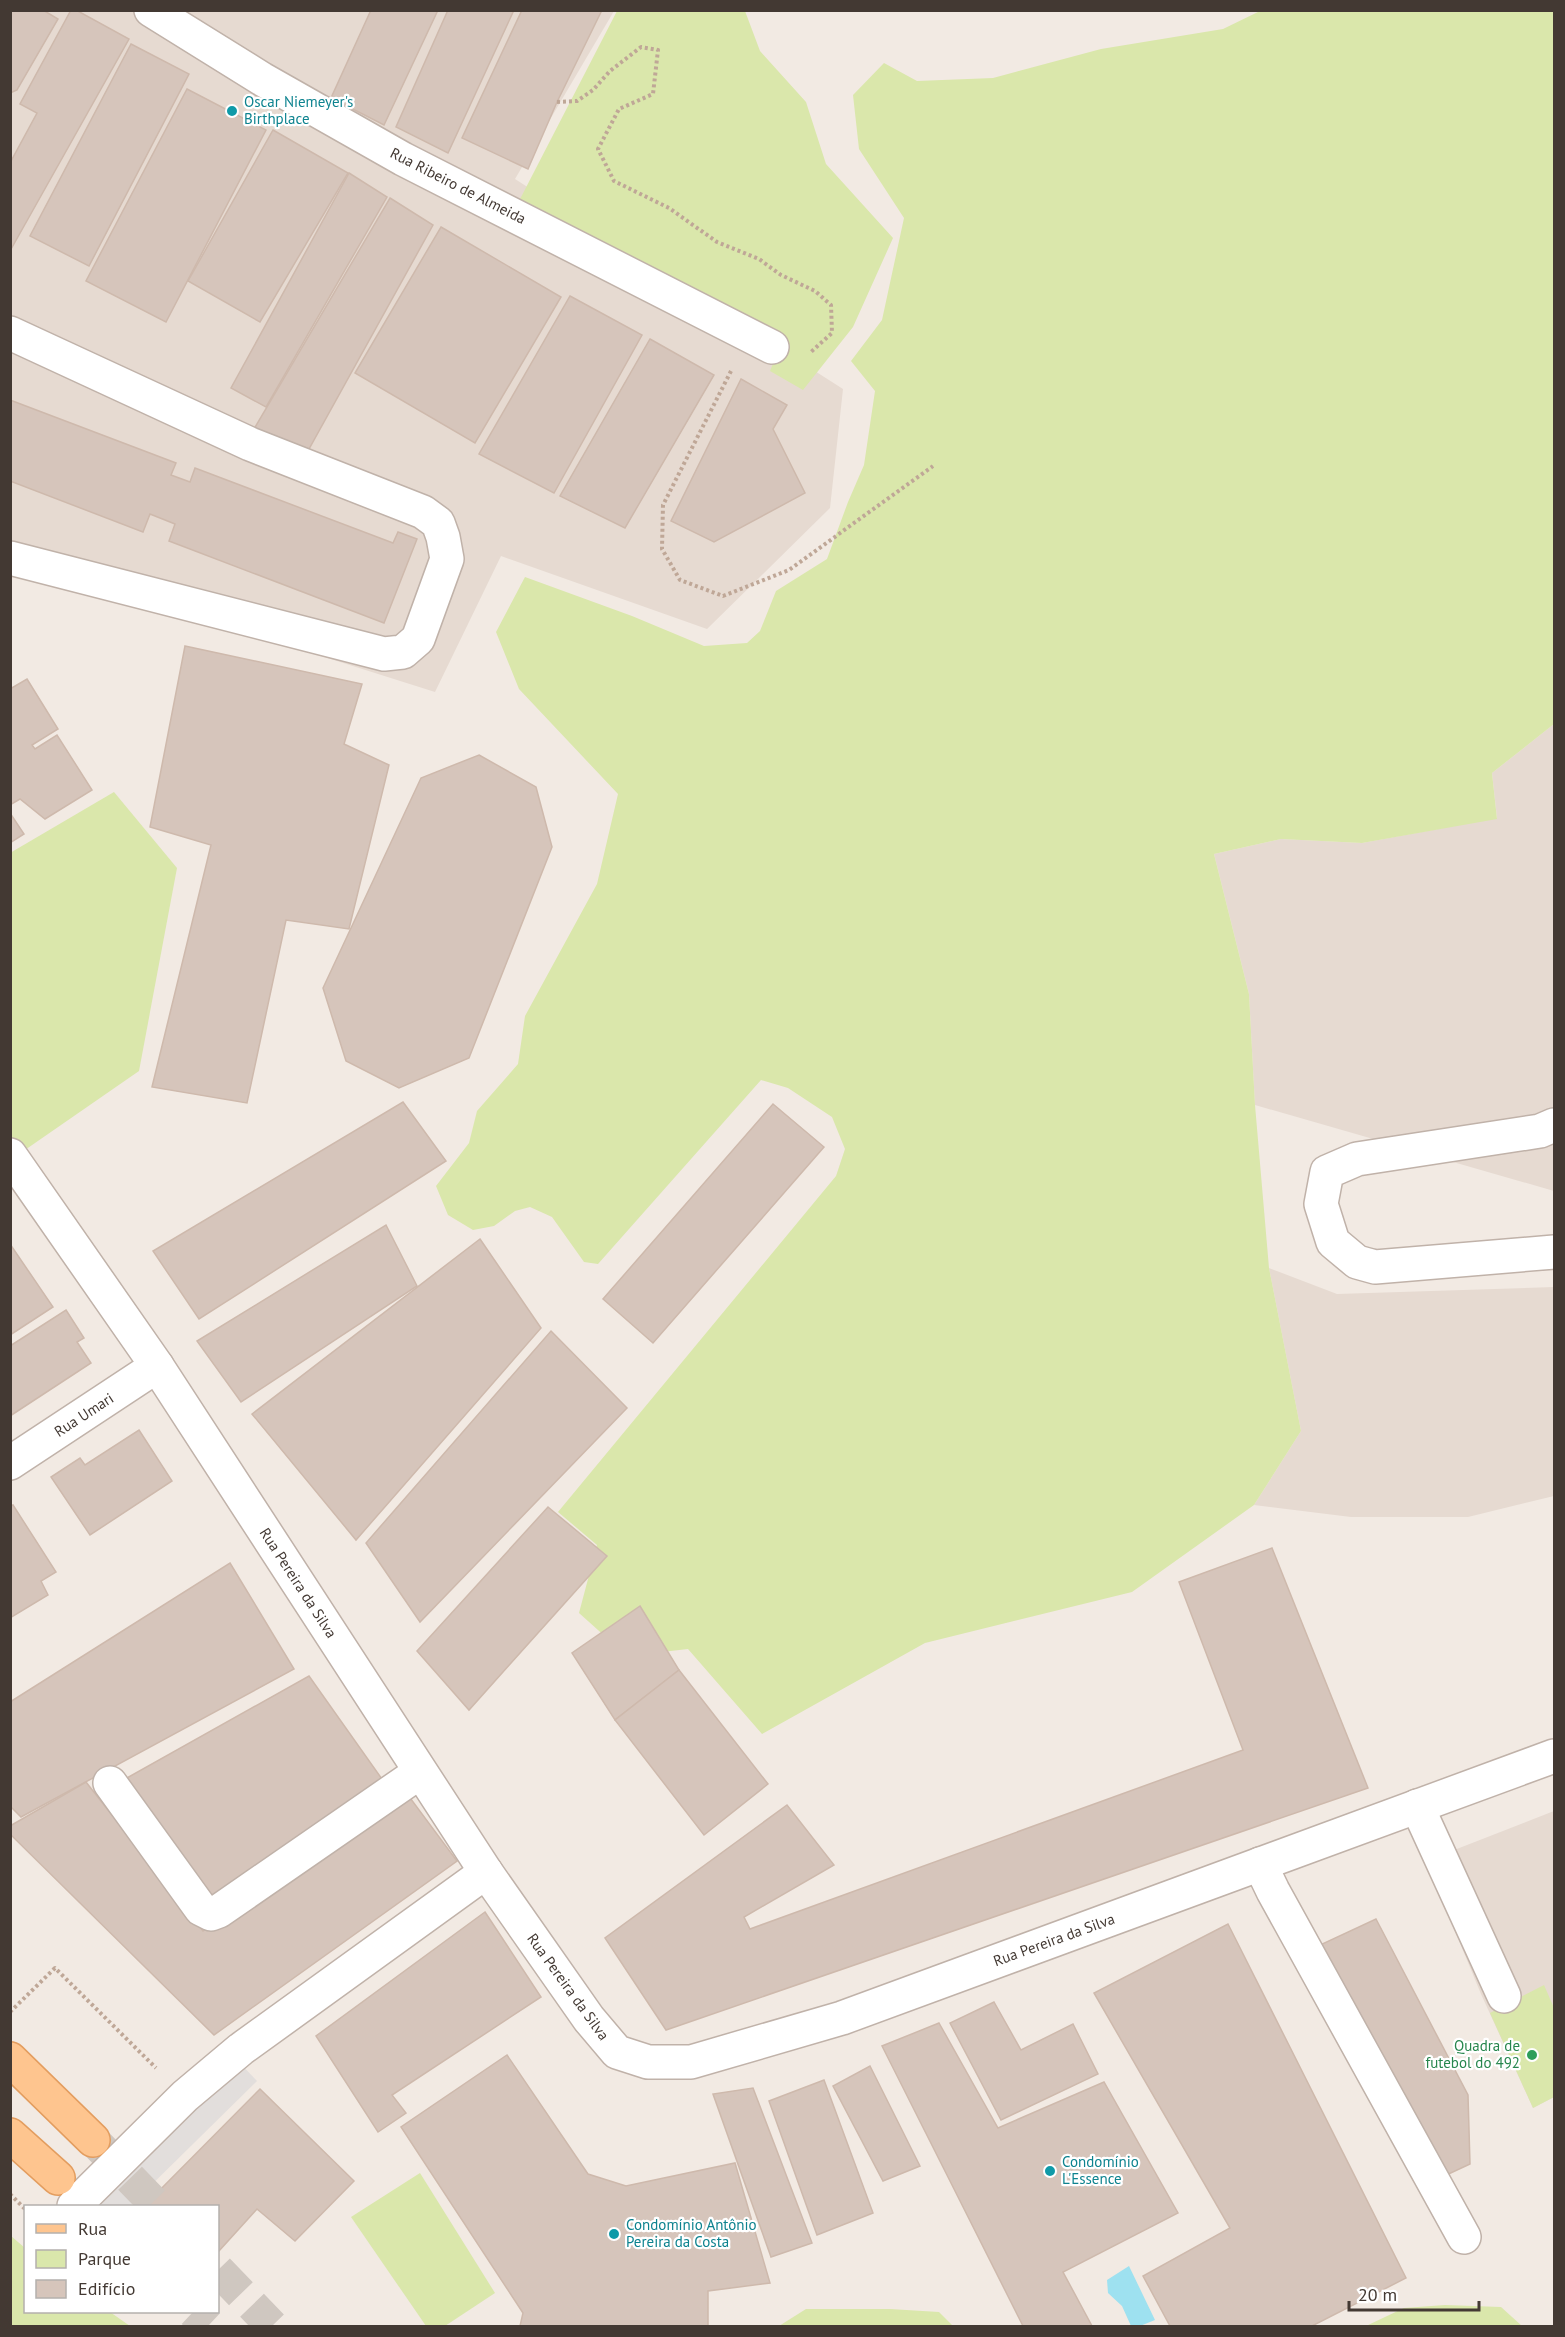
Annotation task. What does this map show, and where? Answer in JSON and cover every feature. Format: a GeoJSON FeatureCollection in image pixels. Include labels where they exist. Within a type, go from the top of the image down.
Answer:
{"type":"FeatureCollection","features":[{"type":"Feature","properties":{"kind":"main road"},"geometry":{"type":"LineString","coordinates":[[10,2059],[93,2140]]}},
{"type":"Feature","properties":{"kind":"main road"},"geometry":{"type":"LineString","coordinates":[[10,2135],[58,2178]]}},
{"type":"Feature","properties":{"kind":"street","name":"Rua Ribeiro de Almeida"},"geometry":{"type":"LineString","coordinates":[[151,10],[262,79],[403,159],[772,347]]}},
{"type":"Feature","properties":{"kind":"street"},"geometry":{"type":"LineString","coordinates":[[10,333],[250,444],[423,512],[438,523],[447,559],[418,639],[403,652],[384,654],[10,558]]}},
{"type":"Feature","properties":{"kind":"street"},"geometry":{"type":"LineString","coordinates":[[1554,1125],[1540,1131],[1357,1159],[1327,1172],[1321,1204],[1334,1242],[1357,1262],[1375,1267],[1554,1252]]}},
{"type":"Feature","properties":{"kind":"street","name":"Rua Pereira da Silva"},"geometry":{"type":"LineString","coordinates":[[10,1155],[157,1366],[486,1872],[589,2019],[617,2052],[648,2062],[691,2062],[842,2018],[1554,1756]]}},
{"type":"Feature","properties":{"kind":"street","name":"Rua Umari"},"geometry":{"type":"LineString","coordinates":[[10,1463],[157,1366]]}},
{"type":"Feature","properties":{"kind":"street"},"geometry":{"type":"LineString","coordinates":[[110,1783],[201,1909],[211,1914],[219,1911],[420,1772]]}},
{"type":"Feature","properties":{"kind":"street"},"geometry":{"type":"LineString","coordinates":[[1417,1806],[1504,1996]]}},
{"type":"Feature","properties":{"kind":"street"},"geometry":{"type":"LineString","coordinates":[[1260,1864],[1464,2237]]}},
{"type":"Feature","properties":{"kind":"street"},"geometry":{"type":"LineString","coordinates":[[75,2205],[184,2096],[241,2049],[486,1872]]}},
{"type":"Feature","properties":{"kind":"path"},"geometry":{"type":"LineString","coordinates":[[557,102],[577,100],[593,90],[610,71],[641,47],[658,50],[653,94],[619,109],[598,149],[614,181],[669,208],[717,242],[759,259],[781,275],[815,291],[831,304],[832,333],[806,356],[794,362],[772,347]]}},
{"type":"Feature","properties":{"kind":"path"},"geometry":{"type":"LineString","coordinates":[[731,370],[663,505],[662,549],[680,580],[723,596],[789,570],[933,466]]}},
{"type":"Feature","properties":{"kind":"path"},"geometry":{"type":"LineString","coordinates":[[10,2012],[55,1968],[184,2096]]}},
{"type":"Feature","properties":{"kind":"path"},"geometry":{"type":"LineString","coordinates":[[10,2194],[24,2208]]}},
{"type":"Feature","properties":{"kind":"shaded area"},"geometry":{"type":"Polygon","coordinates":[[[11,11],[614,11],[515,179],[843,389],[830,508],[707,629],[501,556],[435,692],[11,558],[11,11]]]}},
{"type":"Feature","properties":{"kind":"shaded area"},"geometry":{"type":"Polygon","coordinates":[[[1554,724],[1554,1191],[1255,1105],[1249,994],[1214,854],[1281,839],[1362,843],[1497,818],[1492,773],[1554,724]]]}},
{"type":"Feature","properties":{"kind":"shaded area"},"geometry":{"type":"Polygon","coordinates":[[[1269,1268],[1337,1294],[1554,1287],[1554,1496],[1468,1517],[1351,1517],[1254,1505],[1301,1431],[1269,1268]]]}},
{"type":"Feature","properties":{"kind":"shaded area"},"geometry":{"type":"Polygon","coordinates":[[[1554,1811],[1554,2097],[1533,2108],[1481,1994],[1426,1861],[1554,1811]]]}},
{"type":"Feature","properties":{"kind":"shaded area"},"geometry":{"type":"Polygon","coordinates":[[[239,2062],[257,2081],[131,2205],[93,2205],[239,2062]]]}},
{"type":"Feature","properties":{"kind":"green space"},"geometry":{"type":"Polygon","coordinates":[[[617,11],[745,11],[760,51],[806,102],[826,164],[893,238],[853,327],[803,390],[770,371],[781,344],[518,203],[617,11]]]}},
{"type":"Feature","properties":{"kind":"green space"},"geometry":{"type":"Polygon","coordinates":[[[1260,11],[1554,11],[1554,724],[1492,773],[1497,819],[1362,843],[1281,839],[1214,854],[1249,994],[1255,1105],[1269,1268],[1301,1431],[1254,1505],[1132,1592],[925,1643],[762,1734],[688,1649],[627,1656],[579,1613],[597,1545],[558,1512],[836,1176],[845,1149],[832,1117],[788,1088],[761,1080],[598,1264],[584,1262],[552,1217],[530,1207],[515,1211],[494,1226],[473,1230],[448,1215],[436,1186],[469,1143],[477,1111],[518,1064],[525,1016],[597,884],[618,794],[519,689],[496,632],[525,577],[632,616],[704,646],[747,643],[760,631],[776,591],[827,559],[864,465],[875,391],[851,361],[882,320],[904,218],[859,149],[853,95],[884,63],[917,81],[993,78],[1101,49],[1223,29],[1260,11]]]}},
{"type":"Feature","properties":{"kind":"green space"},"geometry":{"type":"Polygon","coordinates":[[[114,792],[177,868],[139,1071],[22,1152],[10,1136],[10,853],[114,792]]]}},
{"type":"Feature","properties":{"kind":"green space","name":"Quadra de futebol do 492"},"geometry":{"type":"Polygon","coordinates":[[[1544,1985],[1554,2008],[1554,2097],[1533,2108],[1490,2013],[1544,1985]]]}},
{"type":"Feature","properties":{"kind":"green space"},"geometry":{"type":"Polygon","coordinates":[[[420,2173],[495,2293],[445,2326],[426,2326],[351,2217],[420,2173]]]}},
{"type":"Feature","properties":{"kind":"green space"},"geometry":{"type":"Polygon","coordinates":[[[11,2236],[24,2247],[24,2313],[111,2313],[130,2326],[11,2326],[11,2236]]]}},
{"type":"Feature","properties":{"kind":"green space"},"geometry":{"type":"Polygon","coordinates":[[[1445,2305],[1501,2307],[1522,2326],[1366,2326],[1404,2308],[1445,2305]]]}},
{"type":"Feature","properties":{"kind":"green space"},"geometry":{"type":"Polygon","coordinates":[[[806,2309],[890,2309],[939,2312],[953,2326],[779,2326],[806,2309]]]}},
{"type":"Feature","properties":{"kind":"water"},"geometry":{"type":"Polygon","coordinates":[[[1129,2266],[1155,2320],[1140,2326],[1131,2326],[1122,2306],[1108,2293],[1107,2280],[1129,2266]]]}},
{"type":"Feature","properties":{"kind":"building"},"geometry":{"type":"Polygon","coordinates":[[[10,10],[43,10],[58,19],[17,90],[10,93],[10,10]]]}},
{"type":"Feature","properties":{"kind":"building"},"geometry":{"type":"Polygon","coordinates":[[[71,10],[76,10],[129,39],[10,251],[10,163],[37,113],[20,104],[71,10]]]}},
{"type":"Feature","properties":{"kind":"building"},"geometry":{"type":"Polygon","coordinates":[[[371,10],[438,10],[384,125],[331,98],[371,10]]]}},
{"type":"Feature","properties":{"kind":"building"},"geometry":{"type":"Polygon","coordinates":[[[448,10],[514,10],[448,153],[396,127],[448,10]]]}},
{"type":"Feature","properties":{"kind":"building"},"geometry":{"type":"Polygon","coordinates":[[[522,10],[602,10],[557,102],[528,169],[462,138],[522,10]]]}},
{"type":"Feature","properties":{"kind":"building"},"geometry":{"type":"Polygon","coordinates":[[[131,44],[189,74],[89,266],[30,236],[131,44]]]}},
{"type":"Feature","properties":{"kind":"building"},"geometry":{"type":"Polygon","coordinates":[[[187,89],[266,130],[166,322],[86,281],[187,89]]]}},
{"type":"Feature","properties":{"kind":"building"},"geometry":{"type":"Polygon","coordinates":[[[273,130],[348,173],[260,322],[188,281],[273,130]]]}},
{"type":"Feature","properties":{"kind":"building"},"geometry":{"type":"Polygon","coordinates":[[[349,173],[387,197],[266,407],[231,388],[349,173]]]}},
{"type":"Feature","properties":{"kind":"building"},"geometry":{"type":"Polygon","coordinates":[[[390,198],[433,225],[304,458],[251,434],[390,198]]]}},
{"type":"Feature","properties":{"kind":"building"},"geometry":{"type":"Polygon","coordinates":[[[441,227],[561,297],[475,443],[355,373],[441,227]]]}},
{"type":"Feature","properties":{"kind":"building"},"geometry":{"type":"Polygon","coordinates":[[[570,296],[642,335],[554,493],[479,454],[570,296]]]}},
{"type":"Feature","properties":{"kind":"building"},"geometry":{"type":"Polygon","coordinates":[[[650,339],[714,375],[625,528],[560,496],[650,339]]]}},
{"type":"Feature","properties":{"kind":"building"},"geometry":{"type":"Polygon","coordinates":[[[741,379],[787,405],[773,429],[805,493],[714,542],[671,521],[741,379]]]}},
{"type":"Feature","properties":{"kind":"building"},"geometry":{"type":"Polygon","coordinates":[[[10,400],[176,463],[171,475],[190,482],[195,468],[393,543],[398,532],[417,539],[384,623],[169,541],[175,524],[150,514],[143,532],[10,481],[10,400]]]}},
{"type":"Feature","properties":{"kind":"building"},"geometry":{"type":"Polygon","coordinates":[[[185,646],[362,684],[344,744],[389,765],[349,929],[286,920],[247,1103],[152,1087],[211,845],[150,827],[185,646]]]}},
{"type":"Feature","properties":{"kind":"building"},"geometry":{"type":"Polygon","coordinates":[[[27,679],[58,729],[32,745],[35,749],[57,735],[92,790],[45,819],[20,799],[10,805],[10,689],[27,679]]]}},
{"type":"Feature","properties":{"kind":"building"},"geometry":{"type":"Polygon","coordinates":[[[479,755],[536,787],[552,847],[469,1058],[399,1088],[346,1061],[323,988],[421,778],[479,755]]]}},
{"type":"Feature","properties":{"kind":"building"},"geometry":{"type":"Polygon","coordinates":[[[10,813],[24,834],[10,843],[10,813]]]}},
{"type":"Feature","properties":{"kind":"building"},"geometry":{"type":"Polygon","coordinates":[[[403,1102],[446,1161],[199,1319],[153,1251],[403,1102]]]}},
{"type":"Feature","properties":{"kind":"building"},"geometry":{"type":"Polygon","coordinates":[[[773,1104],[824,1147],[653,1343],[603,1299],[773,1104]]]}},
{"type":"Feature","properties":{"kind":"building"},"geometry":{"type":"Polygon","coordinates":[[[386,1225],[417,1286],[241,1402],[197,1341],[386,1225]]]}},
{"type":"Feature","properties":{"kind":"building"},"geometry":{"type":"Polygon","coordinates":[[[480,1239],[541,1328],[356,1540],[252,1414],[480,1239]]]}},
{"type":"Feature","properties":{"kind":"building"},"geometry":{"type":"Polygon","coordinates":[[[10,1244],[53,1307],[10,1335],[10,1244]]]}},
{"type":"Feature","properties":{"kind":"building"},"geometry":{"type":"Polygon","coordinates":[[[66,1310],[84,1338],[77,1342],[91,1363],[10,1416],[10,1346],[66,1310]]]}},
{"type":"Feature","properties":{"kind":"building"},"geometry":{"type":"Polygon","coordinates":[[[551,1331],[627,1408],[420,1622],[366,1543],[551,1331]]]}},
{"type":"Feature","properties":{"kind":"building"},"geometry":{"type":"Polygon","coordinates":[[[139,1430],[172,1481],[90,1535],[51,1477],[80,1458],[85,1465],[139,1430]]]}},
{"type":"Feature","properties":{"kind":"building"},"geometry":{"type":"Polygon","coordinates":[[[13,1505],[56,1572],[41,1581],[48,1595],[10,1618],[10,1506],[13,1505]]]}},
{"type":"Feature","properties":{"kind":"building"},"geometry":{"type":"Polygon","coordinates":[[[548,1507],[607,1556],[469,1710],[417,1651],[548,1507]]]}},
{"type":"Feature","properties":{"kind":"building"},"geometry":{"type":"Polygon","coordinates":[[[1272,1548],[1368,1788],[666,2030],[605,1938],[787,1805],[834,1865],[744,1917],[750,1929],[1243,1750],[1179,1582],[1272,1548]]]}},
{"type":"Feature","properties":{"kind":"building"},"geometry":{"type":"Polygon","coordinates":[[[230,1563],[294,1669],[21,1817],[10,1806],[10,1702],[230,1563]]]}},
{"type":"Feature","properties":{"kind":"building"},"geometry":{"type":"Polygon","coordinates":[[[640,1606],[679,1670],[615,1720],[572,1653],[640,1606]]]}},
{"type":"Feature","properties":{"kind":"building"},"geometry":{"type":"Polygon","coordinates":[[[679,1670],[768,1784],[704,1835],[615,1720],[679,1670]]]}},
{"type":"Feature","properties":{"kind":"building"},"geometry":{"type":"Polygon","coordinates":[[[309,1676],[389,1789],[212,1909],[125,1779],[309,1676]]]}},
{"type":"Feature","properties":{"kind":"building"},"geometry":{"type":"Polygon","coordinates":[[[86,1782],[203,1931],[402,1787],[457,1861],[214,2035],[10,1834],[10,1826],[86,1782]]]}},
{"type":"Feature","properties":{"kind":"building"},"geometry":{"type":"Polygon","coordinates":[[[485,1912],[541,1997],[392,2095],[406,2113],[378,2132],[316,2036],[485,1912]]]}},
{"type":"Feature","properties":{"kind":"building"},"geometry":{"type":"Polygon","coordinates":[[[1376,1919],[1468,2095],[1470,2164],[1440,2178],[1320,1945],[1376,1919]]]}},
{"type":"Feature","properties":{"kind":"building"},"geometry":{"type":"Polygon","coordinates":[[[1228,1924],[1406,2278],[1312,2326],[1170,2326],[1143,2276],[1230,2228],[1094,1993],[1228,1924]]]}},
{"type":"Feature","properties":{"kind":"building"},"geometry":{"type":"Polygon","coordinates":[[[994,2002],[1021,2050],[1073,2024],[1098,2074],[1001,2120],[950,2023],[994,2002]]]}},
{"type":"Feature","properties":{"kind":"building","name":"Condomínio L'Essence"},"geometry":{"type":"Polygon","coordinates":[[[939,2023],[998,2128],[1104,2082],[1178,2213],[1063,2272],[1092,2326],[1023,2326],[882,2046],[939,2023]]]}},
{"type":"Feature","properties":{"kind":"building","name":"Condomínio Antônio Pereira da Costa"},"geometry":{"type":"Polygon","coordinates":[[[507,2055],[588,2174],[626,2186],[735,2163],[770,2283],[708,2291],[708,2326],[520,2326],[523,2313],[401,2127],[507,2055]]]}},
{"type":"Feature","properties":{"kind":"building"},"geometry":{"type":"Polygon","coordinates":[[[870,2066],[920,2166],[883,2181],[833,2086],[870,2066]]]}},
{"type":"Feature","properties":{"kind":"building"},"geometry":{"type":"Polygon","coordinates":[[[824,2080],[873,2213],[817,2235],[769,2101],[824,2080]]]}},
{"type":"Feature","properties":{"kind":"building"},"geometry":{"type":"Polygon","coordinates":[[[753,2088],[812,2243],[771,2257],[713,2094],[753,2088]]]}},
{"type":"Feature","properties":{"kind":"building"},"geometry":{"type":"Polygon","coordinates":[[[260,2089],[354,2181],[295,2241],[257,2209],[219,2251],[219,2205],[145,2205],[260,2089]]]}},
{"type":"Feature","properties":{"kind":"tunnel"},"geometry":{"type":"LineString","coordinates":[[96,2143],[156,2205]]}},
{"type":"Feature","properties":{"kind":"tunnel"},"geometry":{"type":"LineString","coordinates":[[219,2271],[272,2326]]}},
{"type":"Feature","properties":{"kind":"tunnel"},"geometry":{"type":"LineString","coordinates":[[194,2313],[208,2326]]}},
{"type":"Feature","properties":{"kind":"place","name":"Oscar Niemeyer's Birthplace"},"geometry":{"type":"Point","coordinates":[232,111]}},
{"type":"Feature","properties":{"kind":"place","name":"Quadra de futebol do 492"},"geometry":{"type":"Point","coordinates":[1532,2055]}},
{"type":"Feature","properties":{"kind":"place","name":"Condomínio L'Essence"},"geometry":{"type":"Point","coordinates":[1050,2171]}},
{"type":"Feature","properties":{"kind":"place","name":"Condomínio Antônio Pereira da Costa"},"geometry":{"type":"Point","coordinates":[614,2234]}}]}
